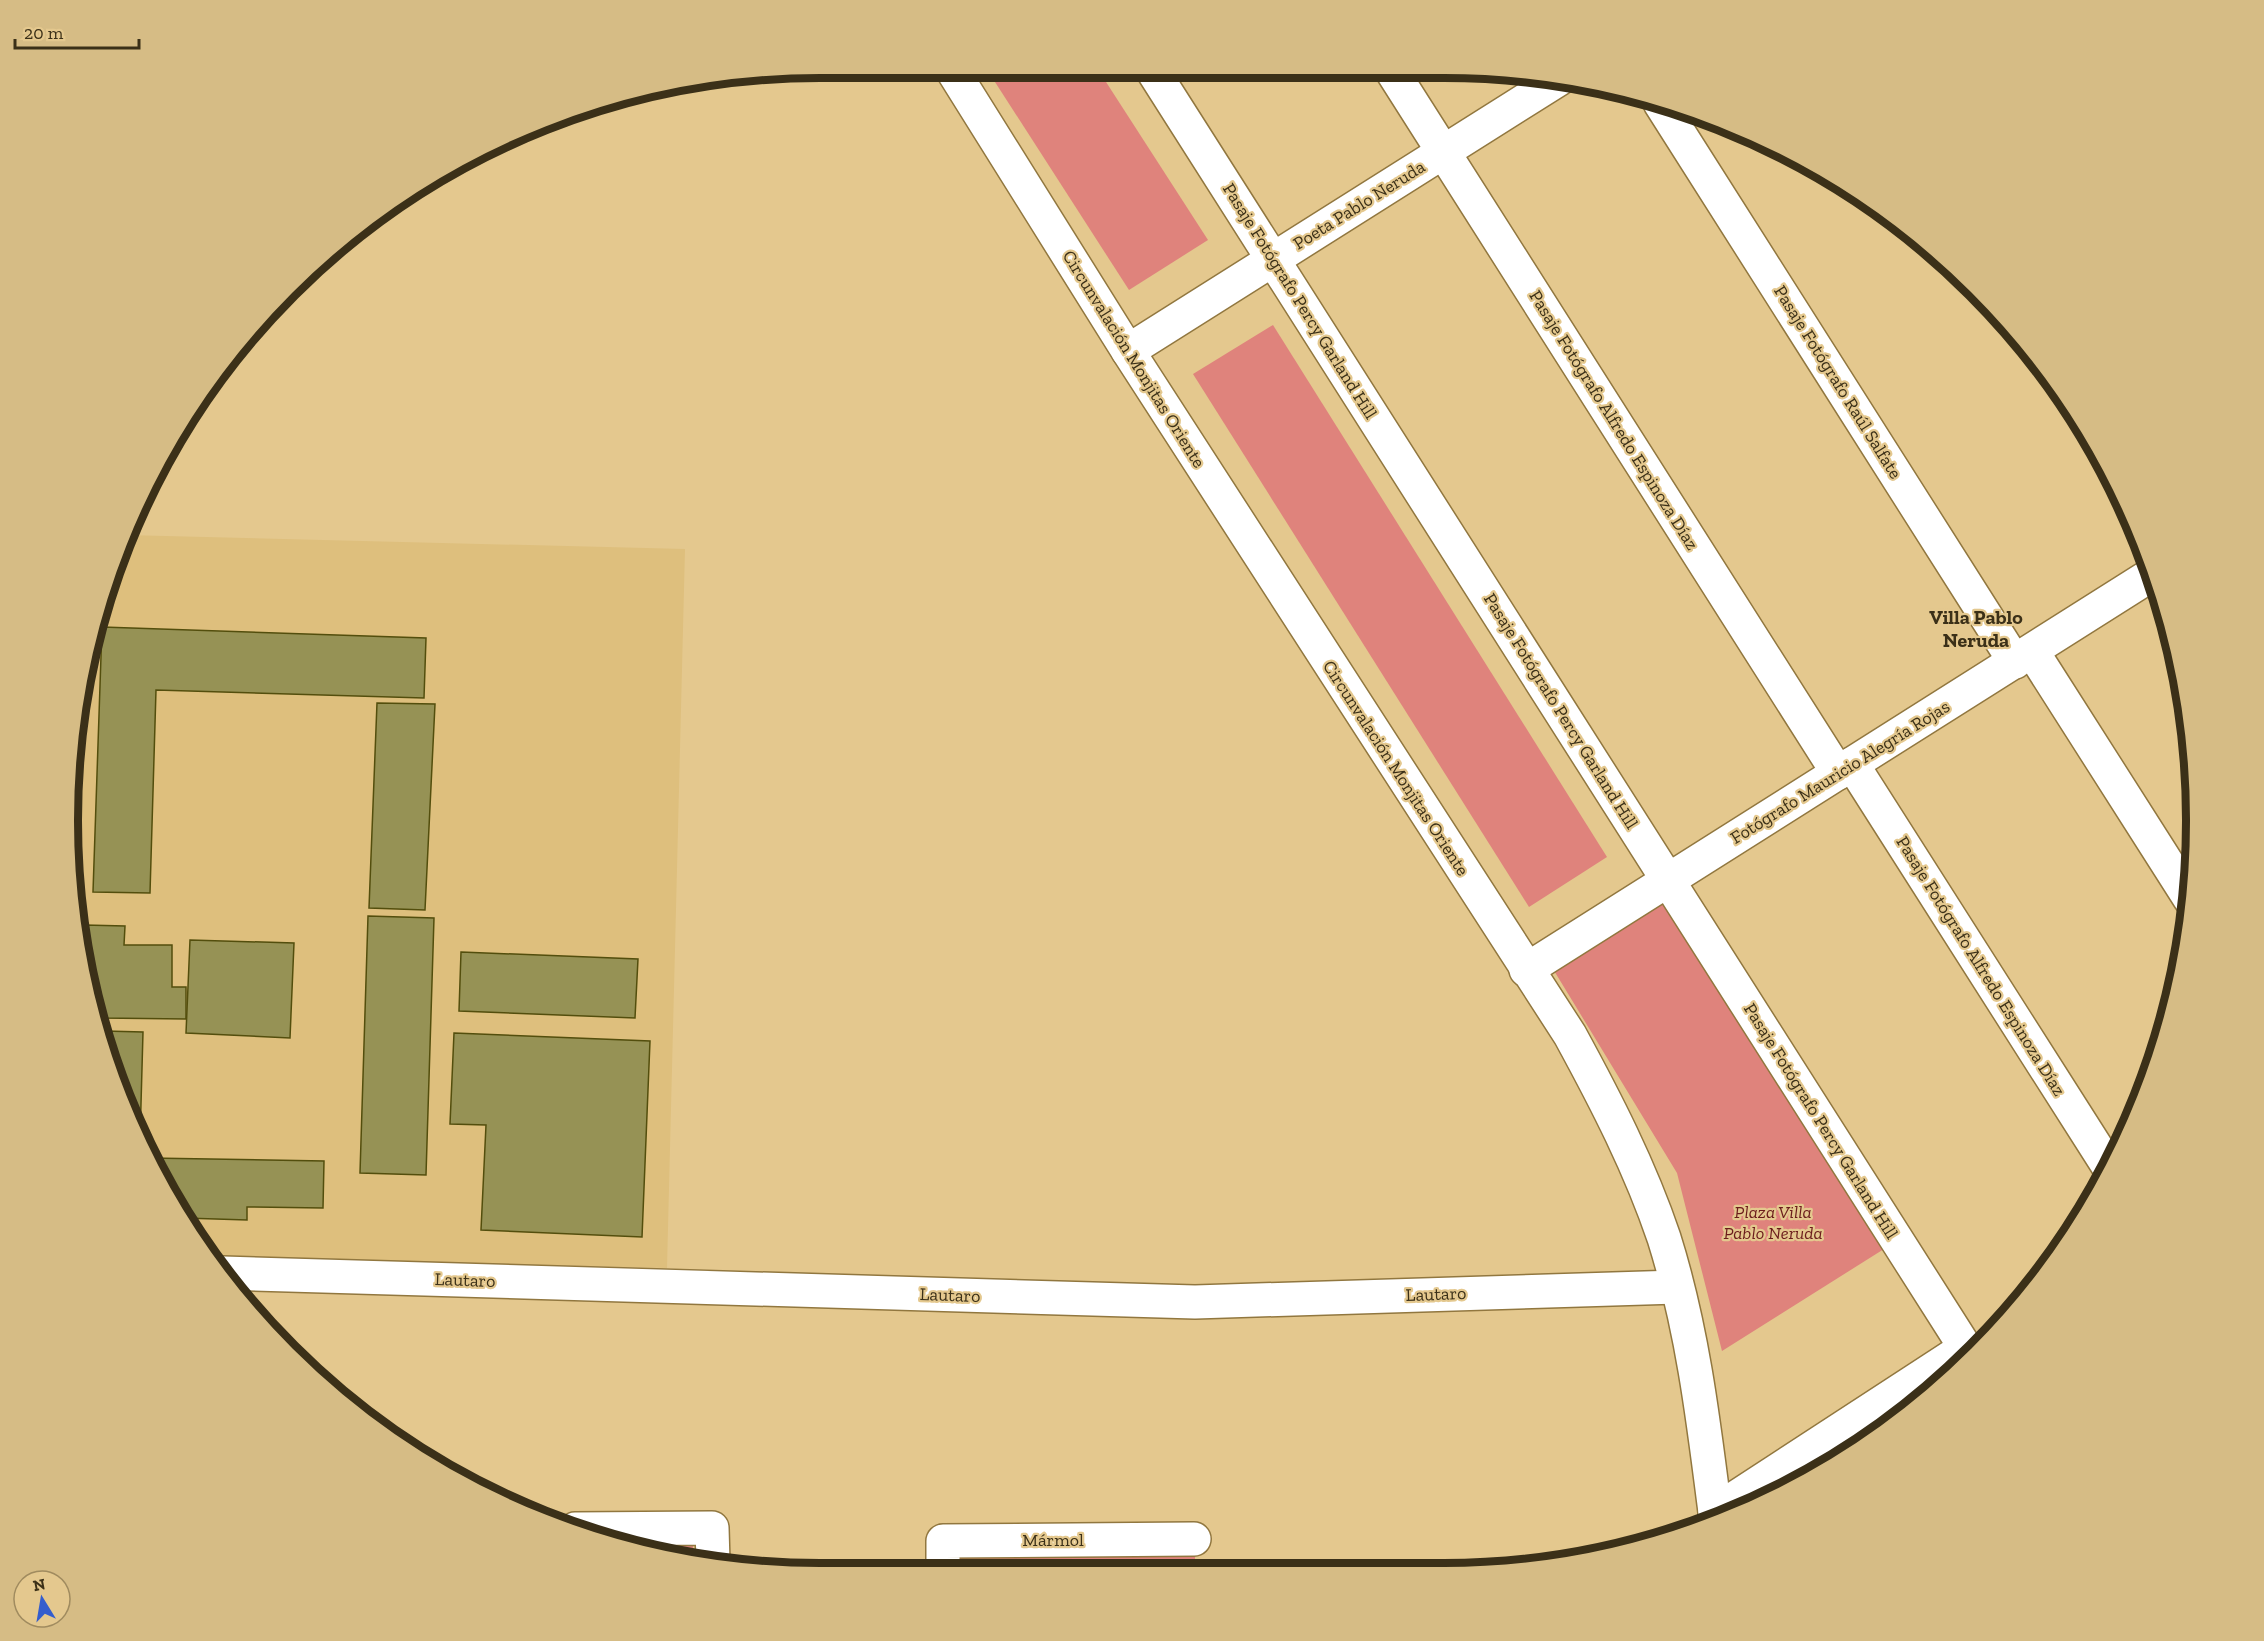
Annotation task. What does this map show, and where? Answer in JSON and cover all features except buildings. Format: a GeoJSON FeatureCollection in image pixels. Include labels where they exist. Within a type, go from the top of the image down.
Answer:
{"type":"FeatureCollection","features":[{"type":"Feature","properties":{"kind":"street","name":"Circunvalación Monjitas Oriente"},"geometry":{"type":"LineString","coordinates":[[957,78],[1128,351],[1570,1035],[1606,1101],[1638,1168],[1664,1238],[1677,1287],[1697,1375],[1714,1511]]}},
{"type":"Feature","properties":{"kind":"street","name":"Pasaje Fotógrafo Percy Garland Hill"},"geometry":{"type":"LineString","coordinates":[[1157,78],[1966,1349]]}},
{"type":"Feature","properties":{"kind":"street","name":"Pasaje Fotógrafo Alfredo Espinoza Díaz"},"geometry":{"type":"LineString","coordinates":[[1396,78],[1845,768],[2104,1159]]}},
{"type":"Feature","properties":{"kind":"street","name":"Poeta Pablo Neruda"},"geometry":{"type":"LineString","coordinates":[[1128,351],[1549,85]]}},
{"type":"Feature","properties":{"kind":"street","name":"Pasaje Fotógrafo Raúl Salfate"},"geometry":{"type":"LineString","coordinates":[[1666,112],[2023,656],[2182,888]]}},
{"type":"Feature","properties":{"kind":"street","name":"Fotógrafo Mauricio Alegría Rojas"},"geometry":{"type":"LineString","coordinates":[[1526,970],[2146,578]]}},
{"type":"Feature","properties":{"kind":"street","name":"Lautaro"},"geometry":{"type":"LineString","coordinates":[[232,1274],[1195,1302],[1677,1287]]}},
{"type":"Feature","properties":{"kind":"street"},"geometry":{"type":"LineString","coordinates":[[1736,1502],[1949,1364]]}},
{"type":"Feature","properties":{"kind":"street"},"geometry":{"type":"LineString","coordinates":[[598,1529],[712,1528],[713,1555]]}},
{"type":"Feature","properties":{"kind":"street","name":"Mármol"},"geometry":{"type":"LineString","coordinates":[[943,1563],[943,1541],[1194,1539]]}},
{"type":"Feature","properties":{"kind":"shaded area"},"geometry":{"type":"Polygon","coordinates":[[[135,535],[685,549],[667,1268],[220,1257],[177,1192],[135,1105],[117,1059],[103,1013],[84,917],[78,820],[84,724],[103,628],[117,582],[135,535]]]}},
{"type":"Feature","properties":{"kind":"green space"},"geometry":{"type":"Polygon","coordinates":[[[992,78],[1103,78],[1208,240],[1129,290],[992,78]]]}},
{"type":"Feature","properties":{"kind":"green space"},"geometry":{"type":"Polygon","coordinates":[[[1273,325],[1607,857],[1529,907],[1193,374],[1273,325]]]}},
{"type":"Feature","properties":{"kind":"green space","name":"Plaza Villa Pablo Neruda"},"geometry":{"type":"Polygon","coordinates":[[[1669,898],[1884,1249],[1722,1351],[1677,1173],[1553,969],[1669,898]]]}},
{"type":"Feature","properties":{"kind":"green space"},"geometry":{"type":"Polygon","coordinates":[[[652,1543],[693,1544],[693,1552],[652,1543]]]}},
{"type":"Feature","properties":{"kind":"green space"},"geometry":{"type":"Polygon","coordinates":[[[1195,1554],[1195,1563],[959,1563],[959,1556],[1195,1554]]]}},
{"type":"Feature","properties":{"kind":"district","name":"Villa Pablo Neruda"},"geometry":{"type":"Point","coordinates":[1976,628]}}]}
